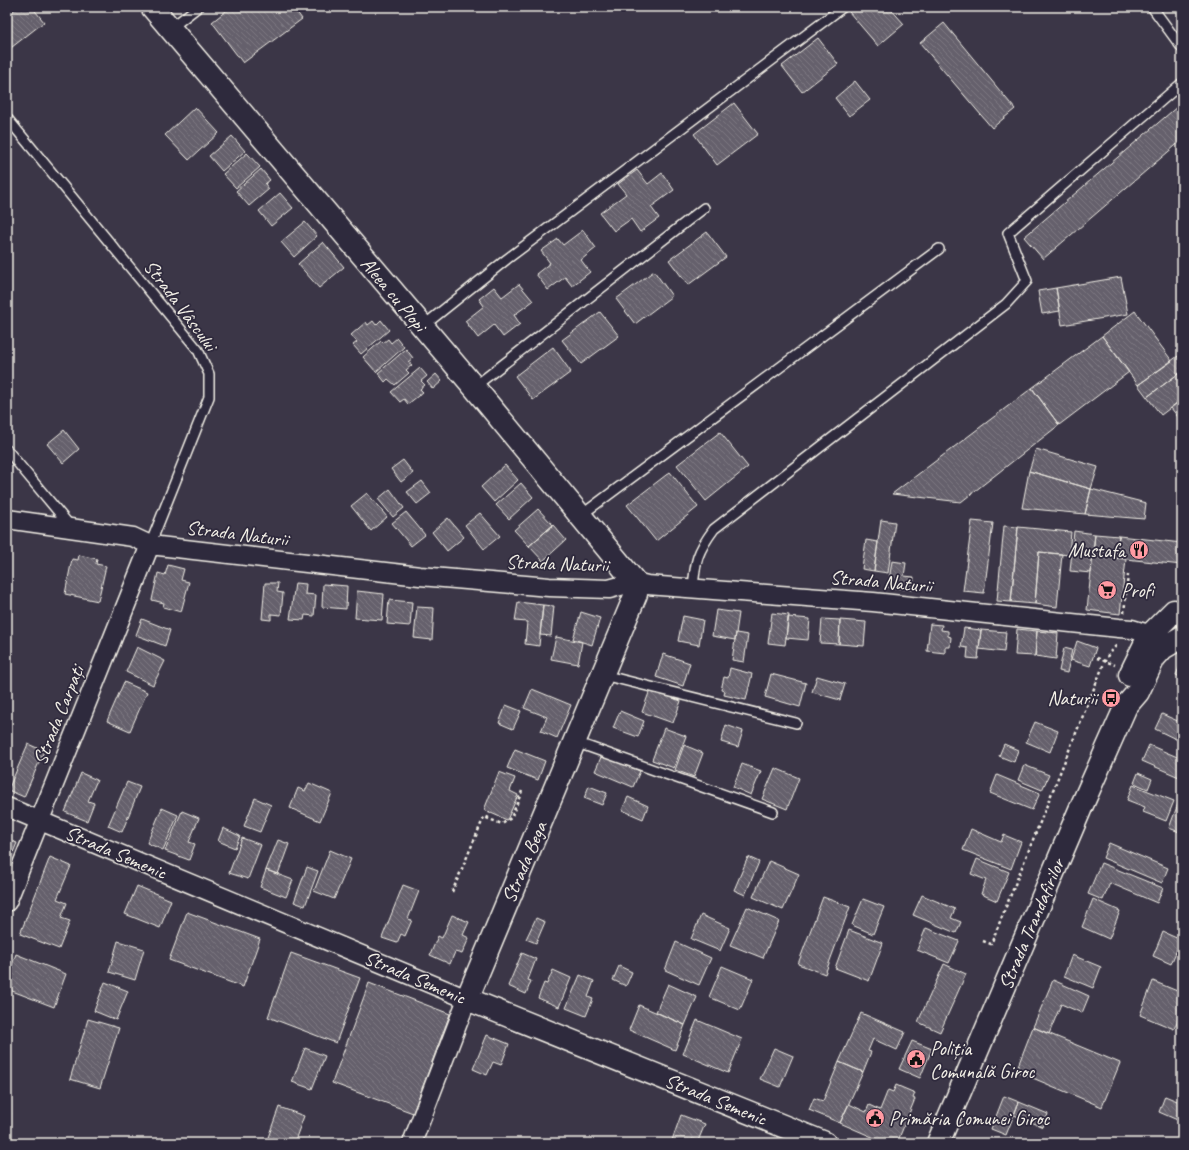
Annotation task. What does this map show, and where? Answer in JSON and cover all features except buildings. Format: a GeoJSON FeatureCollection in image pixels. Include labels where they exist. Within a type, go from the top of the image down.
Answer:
{"type":"FeatureCollection","features":[{"type":"Feature","properties":{"kind":"street","name":"Aleea cu Plopi"},"geometry":{"type":"LineString","coordinates":[[152,7],[474,387],[579,517],[635,582]]}},
{"type":"Feature","properties":{"kind":"street","name":"Strada Naturii"},"geometry":{"type":"LineString","coordinates":[[7,519],[132,537],[150,545],[420,576],[549,587],[609,589],[635,582],[647,585],[881,603],[1135,628],[1180,637]]}},
{"type":"Feature","properties":{"kind":"street","name":"Strada Carpați"},"geometry":{"type":"LineString","coordinates":[[7,902],[150,545]]}},
{"type":"Feature","properties":{"kind":"street","name":"Strada Bega"},"geometry":{"type":"LineString","coordinates":[[412,1143],[467,999],[636,594],[635,582]]}},
{"type":"Feature","properties":{"kind":"street","name":"Strada Trandafirilor"},"geometry":{"type":"LineString","coordinates":[[1126,706],[1126,686],[1132,668],[1135,628],[1177,605]]}},
{"type":"Feature","properties":{"kind":"street"},"geometry":{"type":"LineString","coordinates":[[1177,605],[1175,626],[1180,637]]}},
{"type":"Feature","properties":{"kind":"street","name":"Strada Trandafirilor"},"geometry":{"type":"LineString","coordinates":[[938,1143],[1075,820],[1126,706],[1138,692],[1154,658],[1163,648],[1180,637]]}},
{"type":"Feature","properties":{"kind":"street","name":"Strada Semenic"},"geometry":{"type":"LineString","coordinates":[[7,807],[467,999],[825,1143]]}},
{"type":"Feature","properties":{"kind":"lane"},"geometry":{"type":"LineString","coordinates":[[171,28],[198,7]]}},
{"type":"Feature","properties":{"kind":"lane"},"geometry":{"type":"LineString","coordinates":[[422,327],[507,259],[843,7]]}},
{"type":"Feature","properties":{"kind":"lane"},"geometry":{"type":"LineString","coordinates":[[1152,7],[1182,48]]}},
{"type":"Feature","properties":{"kind":"lane"},"geometry":{"type":"LineString","coordinates":[[693,589],[694,568],[700,547],[714,529],[1006,304],[1027,281],[1008,233],[1182,83]]}},
{"type":"Feature","properties":{"kind":"lane","name":"Strada Vâscului"},"geometry":{"type":"LineString","coordinates":[[7,118],[198,350],[209,374],[209,397],[150,545]]}},
{"type":"Feature","properties":{"kind":"lane"},"geometry":{"type":"LineString","coordinates":[[474,387],[704,208]]}},
{"type":"Feature","properties":{"kind":"lane"},"geometry":{"type":"LineString","coordinates":[[579,517],[939,249]]}},
{"type":"Feature","properties":{"kind":"lane"},"geometry":{"type":"LineString","coordinates":[[7,450],[72,528]]}},
{"type":"Feature","properties":{"kind":"lane"},"geometry":{"type":"LineString","coordinates":[[603,675],[796,723]]}},
{"type":"Feature","properties":{"kind":"lane"},"geometry":{"type":"LineString","coordinates":[[574,742],[773,812]]}},
{"type":"Feature","properties":{"kind":"path"},"geometry":{"type":"LineString","coordinates":[[983,941],[991,944],[1108,653],[1135,628],[1128,575]]}},
{"type":"Feature","properties":{"kind":"path"},"geometry":{"type":"LineString","coordinates":[[1097,658],[1120,667]]}},
{"type":"Feature","properties":{"kind":"path"},"geometry":{"type":"LineString","coordinates":[[487,818],[502,824],[511,818],[522,791]]}},
{"type":"Feature","properties":{"kind":"path"},"geometry":{"type":"LineString","coordinates":[[452,892],[484,817],[487,818],[490,812]]}},
{"type":"Feature","properties":{"kind":"place","name":"Mustafa"},"geometry":{"type":"Point","coordinates":[1139,550]}},
{"type":"Feature","properties":{"kind":"place","name":"Profi"},"geometry":{"type":"Point","coordinates":[1107,590]}},
{"type":"Feature","properties":{"kind":"place","name":"Naturii"},"geometry":{"type":"Point","coordinates":[1111,698]}},
{"type":"Feature","properties":{"kind":"place","name":"Poliția Comunală Giroc"},"geometry":{"type":"Point","coordinates":[916,1059]}},
{"type":"Feature","properties":{"kind":"place","name":"Primăria Comunei Giroc"},"geometry":{"type":"Point","coordinates":[875,1118]}}]}
